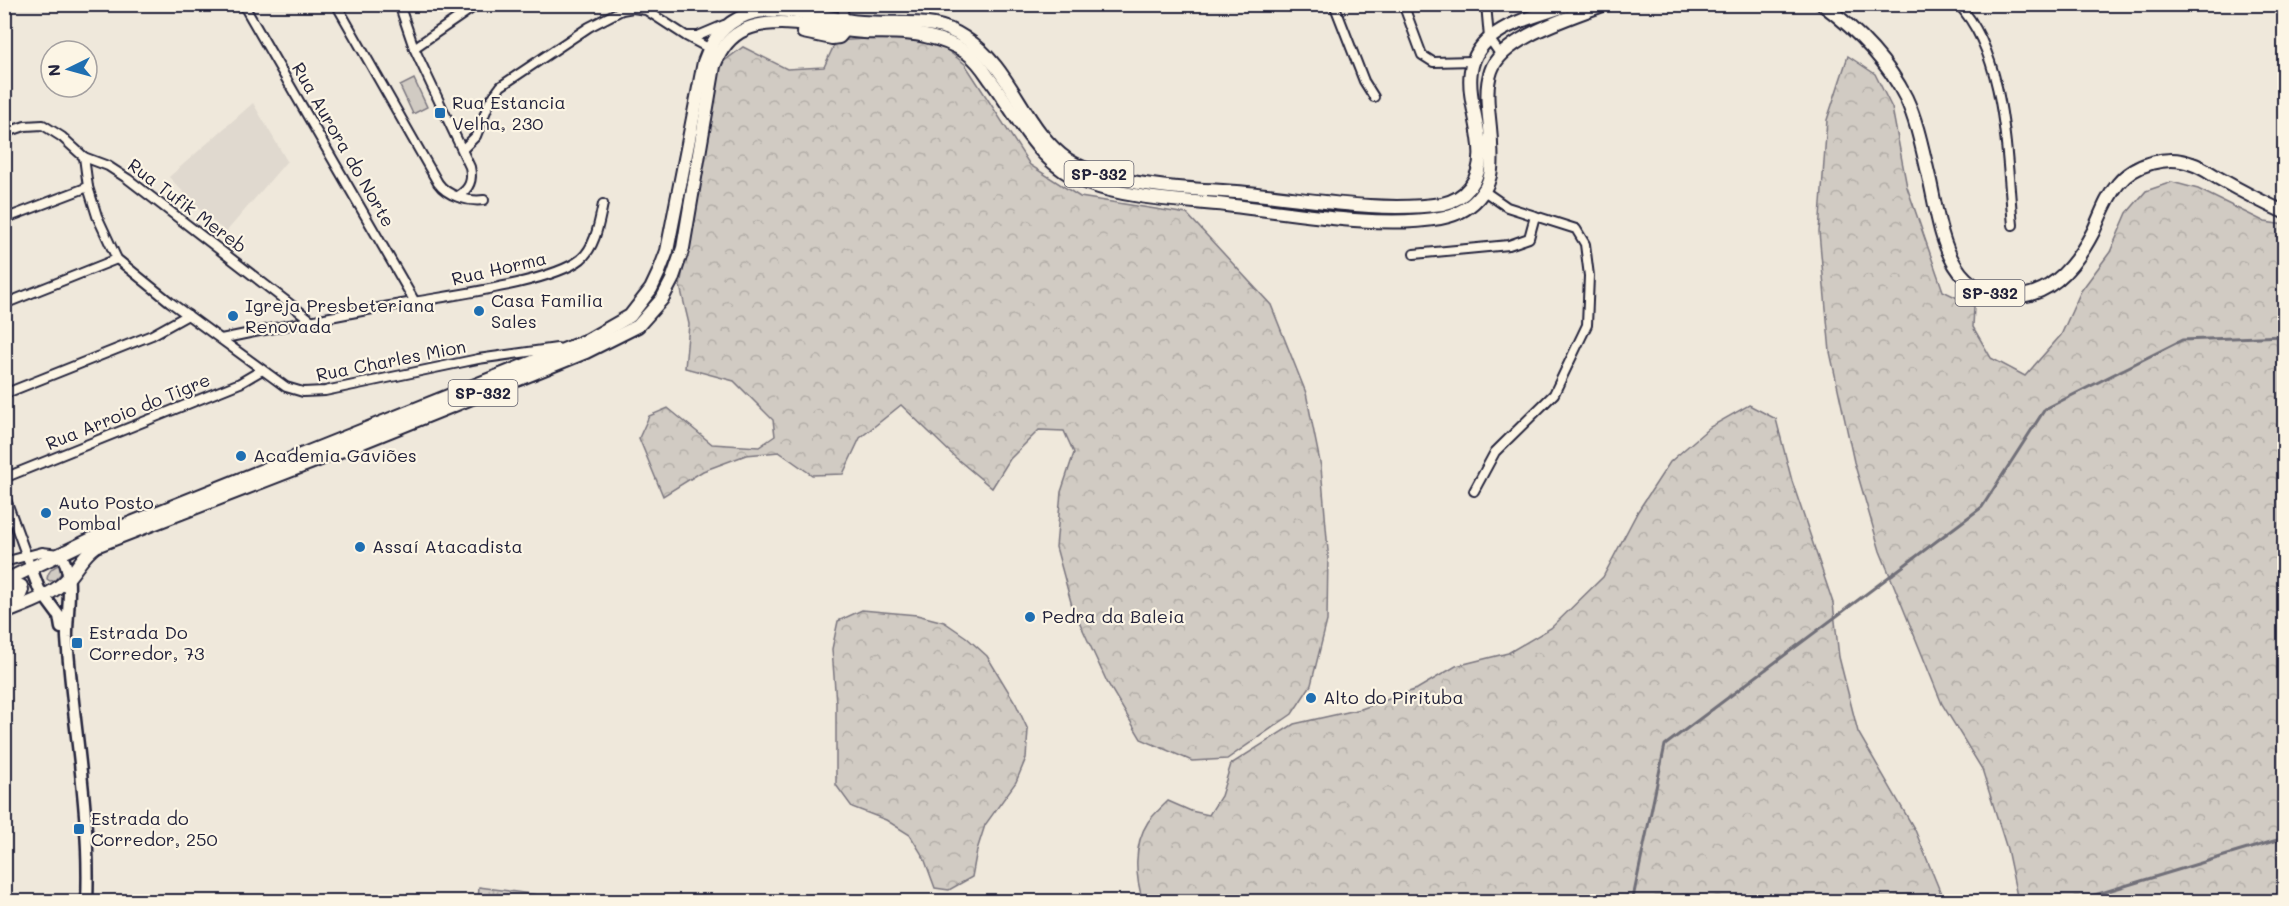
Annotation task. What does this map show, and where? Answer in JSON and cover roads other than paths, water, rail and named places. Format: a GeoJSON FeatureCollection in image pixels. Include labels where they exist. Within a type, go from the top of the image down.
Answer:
{"type":"FeatureCollection","features":[{"type":"Feature","properties":{"kind":"main road"},"geometry":{"type":"LineString","coordinates":[[1484,191],[1492,164],[1489,110],[1485,73],[1482,67],[1473,61],[1489,38],[1509,27],[1570,4]]}},
{"type":"Feature","properties":{"kind":"main road"},"geometry":{"type":"LineString","coordinates":[[1489,110],[1491,71],[1500,54],[1537,32],[1605,4]]}},
{"type":"Feature","properties":{"kind":"main road","name":"SP-332"},"geometry":{"type":"LineString","coordinates":[[1822,4],[1872,48],[1896,78],[1916,127],[1936,217],[1945,246],[1965,278],[1981,291],[2003,297],[2020,296],[2042,290],[2058,279],[2070,268],[2084,248],[2107,200],[2118,183],[2133,171],[2151,163],[2169,160],[2192,164],[2284,212]]}},
{"type":"Feature","properties":{"kind":"main road","name":"SP-332"},"geometry":{"type":"LineString","coordinates":[[4,613],[44,596],[68,578],[80,561],[96,546],[586,352],[638,326],[662,299],[672,280],[682,248],[714,51],[722,29],[734,20],[749,14],[773,11],[845,25],[931,37],[954,45],[970,55],[983,69],[1043,155],[1062,171],[1078,179],[1110,189],[1164,198],[1318,215],[1402,221],[1441,218],[1459,212],[1470,206],[1484,191]]}},
{"type":"Feature","properties":{"kind":"main road","name":"SP-332"},"geometry":{"type":"LineString","coordinates":[[4,581],[59,554],[184,501],[536,356],[571,347],[597,336],[630,316],[651,289],[667,251],[704,62],[714,51],[743,30],[763,25],[839,38],[845,25]]}},
{"type":"Feature","properties":{"kind":"main road","name":"SP-332"},"geometry":{"type":"LineString","coordinates":[[845,25],[936,26],[949,29],[968,39],[988,56],[1050,144],[1068,160],[1089,170],[1137,182],[1382,206],[1444,203],[1454,200],[1471,186],[1476,176],[1480,152],[1471,93],[1473,61]]}},
{"type":"Feature","properties":{"kind":"main road","name":"SP-332"},"geometry":{"type":"LineString","coordinates":[[2263,202],[2284,202]]}},
{"type":"Feature","properties":{"kind":"main road"},"geometry":{"type":"LineString","coordinates":[[59,554],[66,561],[68,578],[66,624],[87,866],[87,902]]}},
{"type":"Feature","properties":{"kind":"main road"},"geometry":{"type":"LineString","coordinates":[[31,568],[44,596],[61,621],[74,747],[79,762]]}},
{"type":"Feature","properties":{"kind":"main road"},"geometry":{"type":"LineString","coordinates":[[4,588],[17,584],[22,590],[20,595],[4,602]]}},
{"type":"Feature","properties":{"kind":"street","name":"Rua Aurora do Norte"},"geometry":{"type":"LineString","coordinates":[[243,4],[415,302]]}},
{"type":"Feature","properties":{"kind":"street"},"geometry":{"type":"LineString","coordinates":[[336,4],[438,183],[445,191],[458,196],[470,200],[484,200]]}},
{"type":"Feature","properties":{"kind":"street"},"geometry":{"type":"LineString","coordinates":[[399,4],[414,48],[470,167],[471,181],[465,192],[458,196]]}},
{"type":"Feature","properties":{"kind":"street"},"geometry":{"type":"LineString","coordinates":[[414,48],[478,4]]}},
{"type":"Feature","properties":{"kind":"street"},"geometry":{"type":"LineString","coordinates":[[842,4],[845,25]]}},
{"type":"Feature","properties":{"kind":"street"},"geometry":{"type":"LineString","coordinates":[[1334,4],[1364,81],[1374,97]]}},
{"type":"Feature","properties":{"kind":"street"},"geometry":{"type":"LineString","coordinates":[[1402,4],[1422,55],[1428,60],[1433,62],[1473,61]]}},
{"type":"Feature","properties":{"kind":"street"},"geometry":{"type":"LineString","coordinates":[[1486,4],[1489,38],[1500,54]]}},
{"type":"Feature","properties":{"kind":"street"},"geometry":{"type":"LineString","coordinates":[[1958,4],[1972,19],[1981,34],[1995,77],[2002,111],[2013,225]]}},
{"type":"Feature","properties":{"kind":"street"},"geometry":{"type":"LineString","coordinates":[[463,149],[476,136],[490,101],[501,86],[597,22],[622,10],[646,8],[686,36],[714,51]]}},
{"type":"Feature","properties":{"kind":"street"},"geometry":{"type":"LineString","coordinates":[[686,36],[698,36],[734,20]]}},
{"type":"Feature","properties":{"kind":"street","name":"Rua Tufik Mereb"},"geometry":{"type":"LineString","coordinates":[[4,134],[25,126],[43,125],[62,136],[84,158],[108,166],[128,179],[312,321]]}},
{"type":"Feature","properties":{"kind":"street","name":"Rua Charles Mion"},"geometry":{"type":"LineString","coordinates":[[84,158],[88,187],[100,224],[117,259],[286,387],[303,392],[314,391],[355,385],[478,359],[536,356]]}},
{"type":"Feature","properties":{"kind":"street"},"geometry":{"type":"LineString","coordinates":[[4,219],[88,187]]}},
{"type":"Feature","properties":{"kind":"street"},"geometry":{"type":"LineString","coordinates":[[1474,491],[1495,452],[1554,394],[1587,325],[1589,276],[1585,244],[1576,229],[1507,207],[1484,191]]}},
{"type":"Feature","properties":{"kind":"street","name":"Rua Horma"},"geometry":{"type":"LineString","coordinates":[[221,339],[544,276],[568,267],[583,258],[598,229],[603,204]]}},
{"type":"Feature","properties":{"kind":"street"},"geometry":{"type":"LineString","coordinates":[[1414,254],[1515,243],[1529,238],[1535,216]]}},
{"type":"Feature","properties":{"kind":"street"},"geometry":{"type":"LineString","coordinates":[[4,304],[117,259]]}},
{"type":"Feature","properties":{"kind":"street"},"geometry":{"type":"LineString","coordinates":[[4,394],[158,333],[188,315]]}},
{"type":"Feature","properties":{"kind":"street","name":"Rua Arroio do Tigre"},"geometry":{"type":"LineString","coordinates":[[4,478],[240,383],[262,370]]}},
{"type":"Feature","properties":{"kind":"street"},"geometry":{"type":"LineString","coordinates":[[4,494],[31,568]]}},
{"type":"Feature","properties":{"kind":"street"},"geometry":{"type":"LineString","coordinates":[[4,562],[42,552],[59,554]]}},
{"type":"Feature","properties":{"kind":"waterway"},"geometry":{"type":"LineString","coordinates":[[1633,898],[1665,745],[1982,507],[2045,409],[2182,340],[2284,336]]}},
{"type":"Feature","properties":{"kind":"waterway"},"geometry":{"type":"LineString","coordinates":[[2088,897],[2284,838]]}},
{"type":"Feature","properties":{"kind":"place","name":"Rua Estancia Velha, 230"},"geometry":{"type":"Point","coordinates":[440,113]}},
{"type":"Feature","properties":{"kind":"place","name":"Casa Familia Sales"},"geometry":{"type":"Point","coordinates":[479,311]}},
{"type":"Feature","properties":{"kind":"place","name":"Igreja Presbeteriana Renovada"},"geometry":{"type":"Point","coordinates":[233,316]}},
{"type":"Feature","properties":{"kind":"place","name":"Academia Gaviões"},"geometry":{"type":"Point","coordinates":[241,456]}},
{"type":"Feature","properties":{"kind":"place","name":"Auto Posto Pombal"},"geometry":{"type":"Point","coordinates":[46,513]}},
{"type":"Feature","properties":{"kind":"place","name":"Assaí Atacadista"},"geometry":{"type":"Point","coordinates":[360,547]}},
{"type":"Feature","properties":{"kind":"place","name":"Pedra da Baleia"},"geometry":{"type":"Point","coordinates":[1030,617]}},
{"type":"Feature","properties":{"kind":"place","name":"Estrada Do Corredor, 73"},"geometry":{"type":"Point","coordinates":[77,643]}},
{"type":"Feature","properties":{"kind":"place","name":"Alto do Pirituba"},"geometry":{"type":"Point","coordinates":[1311,698]}},
{"type":"Feature","properties":{"kind":"place","name":"Estrada do Corredor, 250"},"geometry":{"type":"Point","coordinates":[79,829]}}]}
